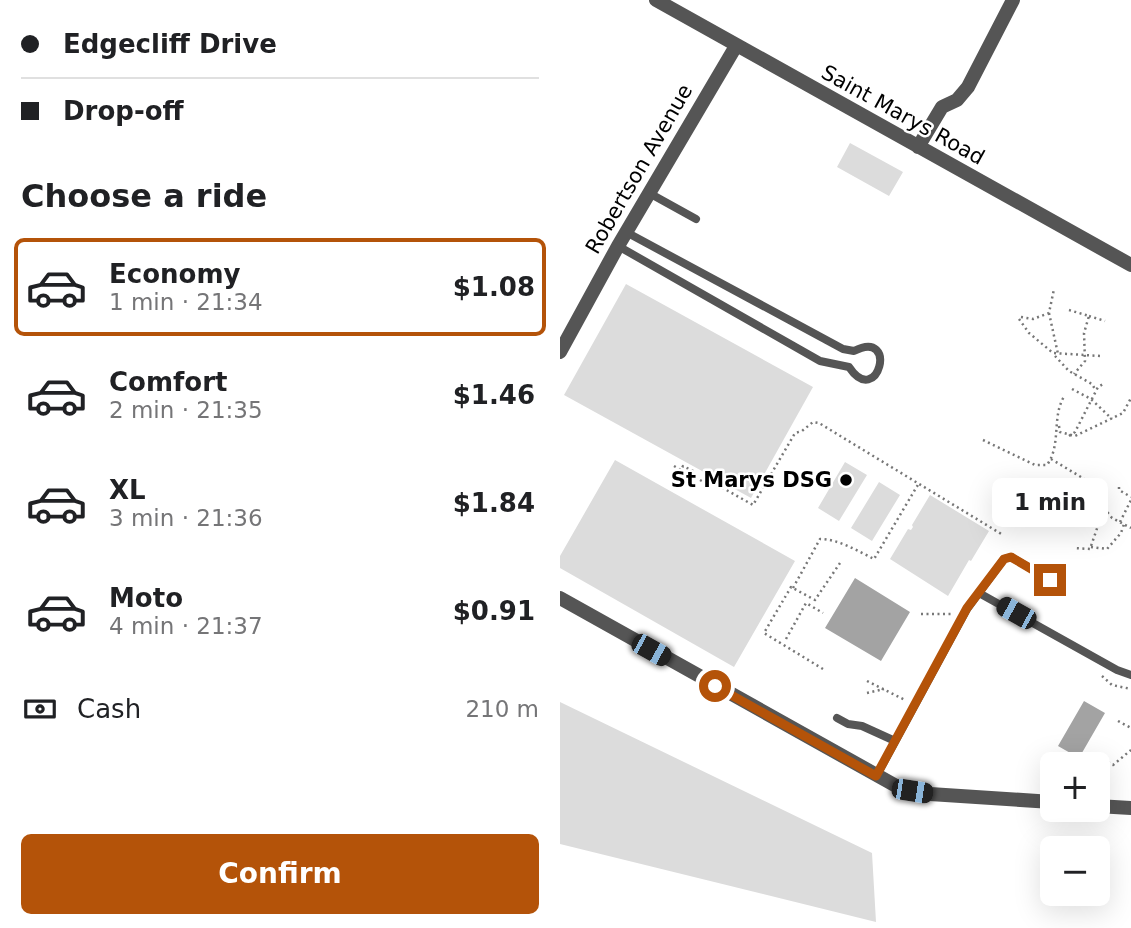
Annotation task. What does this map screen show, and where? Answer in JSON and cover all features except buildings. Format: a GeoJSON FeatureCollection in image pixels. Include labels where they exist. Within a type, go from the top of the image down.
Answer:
{"type":"FeatureCollection","features":[{"type":"Feature","properties":{"kind":"street","name":"Saint Marys Road"},"geometry":{"type":"LineString","coordinates":[[656,0],[1131,265]]}},
{"type":"Feature","properties":{"kind":"street"},"geometry":{"type":"LineString","coordinates":[[918,147],[942,107],[957,100],[968,87],[1013,0]]}},
{"type":"Feature","properties":{"kind":"street","name":"Robertson Avenue"},"geometry":{"type":"LineString","coordinates":[[560,352],[626,232],[736,46]]}},
{"type":"Feature","properties":{"kind":"street"},"geometry":{"type":"LineString","coordinates":[[560,598],[898,787],[930,794],[1040,801]]}},
{"type":"Feature","properties":{"kind":"street"},"geometry":{"type":"LineString","coordinates":[[1110,807],[1131,808]]}},
{"type":"Feature","properties":{"kind":"lane"},"geometry":{"type":"LineString","coordinates":[[649,193],[696,219]]}},
{"type":"Feature","properties":{"kind":"lane"},"geometry":{"type":"LineString","coordinates":[[618,246],[820,361],[849,367],[856,376],[864,379],[873,377],[880,371],[882,362],[879,353],[872,348],[862,347],[854,351],[844,349],[626,232]]}},
{"type":"Feature","properties":{"kind":"lane"},"geometry":{"type":"LineString","coordinates":[[876,776],[967,608],[1004,559],[1009,556],[1050,580]]}},
{"type":"Feature","properties":{"kind":"lane"},"geometry":{"type":"LineString","coordinates":[[979,593],[1117,670],[1131,675]]}},
{"type":"Feature","properties":{"kind":"lane"},"geometry":{"type":"LineString","coordinates":[[837,718],[895,741]]}},
{"type":"Feature","properties":{"kind":"path"},"geometry":{"type":"LineString","coordinates":[[1054,289],[1049,313],[1059,355]]}},
{"type":"Feature","properties":{"kind":"path"},"geometry":{"type":"LineString","coordinates":[[1069,310],[1105,321]]}},
{"type":"Feature","properties":{"kind":"path"},"geometry":{"type":"LineString","coordinates":[[1049,313],[1033,319],[1020,318],[1029,334],[1074,374],[1088,380],[1096,391]]}},
{"type":"Feature","properties":{"kind":"path"},"geometry":{"type":"LineString","coordinates":[[1074,374],[1085,361],[1084,334],[1089,316]]}},
{"type":"Feature","properties":{"kind":"path"},"geometry":{"type":"LineString","coordinates":[[1052,354],[1100,356]]}},
{"type":"Feature","properties":{"kind":"path"},"geometry":{"type":"LineString","coordinates":[[1069,436],[1075,432],[1096,391],[1105,383]]}},
{"type":"Feature","properties":{"kind":"path"},"geometry":{"type":"LineString","coordinates":[[1072,389],[1091,399],[1112,419]]}},
{"type":"Feature","properties":{"kind":"path"},"geometry":{"type":"LineString","coordinates":[[983,440],[1035,465],[1047,465],[1055,454],[1061,401],[1065,395]]}},
{"type":"Feature","properties":{"kind":"path"},"geometry":{"type":"LineString","coordinates":[[1058,422],[1060,432],[1075,436],[1123,413],[1131,398]]}},
{"type":"Feature","properties":{"kind":"path"},"geometry":{"type":"LineString","coordinates":[[674,466],[681,470],[683,466],[695,472],[693,476],[707,484],[709,480],[753,505],[795,433],[813,422],[819,423],[1003,535]]}},
{"type":"Feature","properties":{"kind":"path"},"geometry":{"type":"LineString","coordinates":[[1051,459],[1096,486],[1104,495],[1104,508],[1091,547]]}},
{"type":"Feature","properties":{"kind":"path"},"geometry":{"type":"LineString","coordinates":[[823,669],[764,633],[820,539],[846,546],[874,559],[919,483]]}},
{"type":"Feature","properties":{"kind":"path"},"geometry":{"type":"LineString","coordinates":[[1119,487],[1119,490],[1131,498],[1119,522]]}},
{"type":"Feature","properties":{"kind":"path"},"geometry":{"type":"LineString","coordinates":[[1104,508],[1112,518],[1131,528]]}},
{"type":"Feature","properties":{"kind":"path"},"geometry":{"type":"LineString","coordinates":[[1074,548],[1107,550],[1121,533],[1124,524]]}},
{"type":"Feature","properties":{"kind":"path"},"geometry":{"type":"LineString","coordinates":[[793,588],[815,600],[840,563]]}},
{"type":"Feature","properties":{"kind":"path"},"geometry":{"type":"LineString","coordinates":[[786,639],[809,597]]}},
{"type":"Feature","properties":{"kind":"path"},"geometry":{"type":"LineString","coordinates":[[806,603],[822,612]]}},
{"type":"Feature","properties":{"kind":"path"},"geometry":{"type":"LineString","coordinates":[[921,614],[955,615]]}},
{"type":"Feature","properties":{"kind":"path"},"geometry":{"type":"LineString","coordinates":[[1100,675],[1112,685],[1131,689]]}},
{"type":"Feature","properties":{"kind":"path"},"geometry":{"type":"LineString","coordinates":[[867,681],[914,705]]}},
{"type":"Feature","properties":{"kind":"path"},"geometry":{"type":"LineString","coordinates":[[867,693],[884,689]]}},
{"type":"Feature","properties":{"kind":"path"},"geometry":{"type":"LineString","coordinates":[[1118,721],[1131,728]]}},
{"type":"Feature","properties":{"kind":"path"},"geometry":{"type":"LineString","coordinates":[[1110,763],[1113,765],[1131,750]]}},
{"type":"Feature","properties":{"kind":"shaded area"},"geometry":{"type":"Polygon","coordinates":[[[850,143],[903,172],[889,196],[837,167],[850,143]]]}},
{"type":"Feature","properties":{"kind":"shaded area"},"geometry":{"type":"Polygon","coordinates":[[[626,284],[813,387],[751,498],[564,395],[626,284]]]}},
{"type":"Feature","properties":{"kind":"shaded area"},"geometry":{"type":"Polygon","coordinates":[[[615,460],[795,561],[734,667],[560,568],[560,556],[615,460]]]}},
{"type":"Feature","properties":{"kind":"shaded area"},"geometry":{"type":"Polygon","coordinates":[[[845,462],[867,475],[839,521],[818,508],[845,462]]]}},
{"type":"Feature","properties":{"kind":"shaded area"},"geometry":{"type":"Polygon","coordinates":[[[879,482],[900,495],[872,541],[851,528],[879,482]]]}},
{"type":"Feature","properties":{"kind":"shaded area"},"geometry":{"type":"Polygon","coordinates":[[[930,495],[989,531],[948,596],[890,559],[908,529],[913,527],[930,495]]]}},
{"type":"Feature","properties":{"kind":"shaded area"},"geometry":{"type":"Polygon","coordinates":[[[855,578],[910,612],[881,661],[825,628],[855,578]]]}},
{"type":"Feature","properties":{"kind":"shaded area"},"geometry":{"type":"Polygon","coordinates":[[[1084,701],[1105,713],[1082,752],[1068,752],[1058,746],[1084,701]]]}},
{"type":"Feature","properties":{"kind":"shaded area"},"geometry":{"type":"Polygon","coordinates":[[[560,702],[872,853],[876,922],[560,844],[560,702]]]}},
{"type":"Feature","properties":{"kind":"place","name":"St Marys DSG"},"geometry":{"type":"Point","coordinates":[846,480]}},
{"type":"Feature","properties":{"kind":"route"},"geometry":{"type":"LineString","coordinates":[[715,686],[876,776],[967,608],[1004,559],[1011,557],[1050,580]]}}]}
